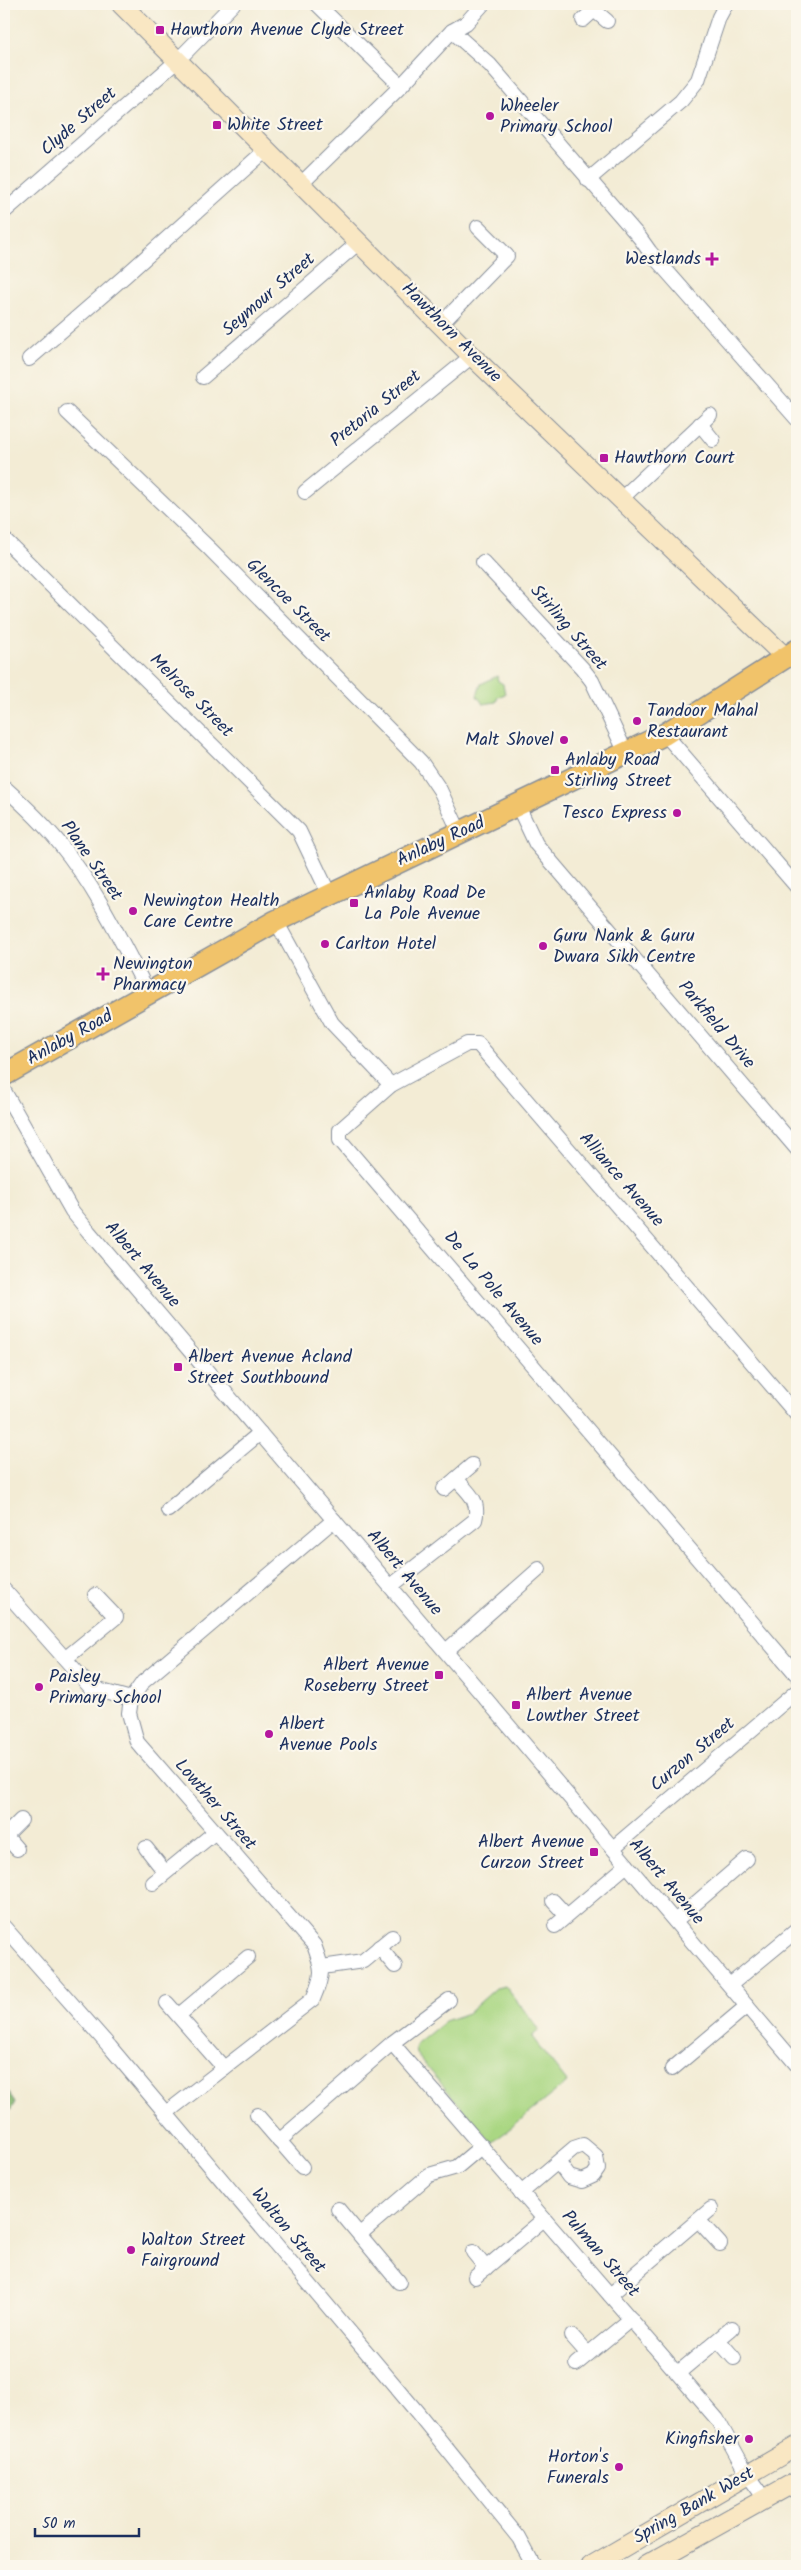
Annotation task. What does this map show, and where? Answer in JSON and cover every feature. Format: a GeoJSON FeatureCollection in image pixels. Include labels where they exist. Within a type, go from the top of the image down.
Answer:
{"type":"FeatureCollection","features":[{"type":"Feature","properties":{"kind":"main road","name":"Anlaby Road"},"geometry":{"type":"LineString","coordinates":[[4,1075],[276,922],[665,734],[792,654]]}},
{"type":"Feature","properties":{"kind":"street","name":"Hawthorn Avenue"},"geometry":{"type":"LineString","coordinates":[[121,4],[442,323],[472,356],[621,499],[792,654]]}},
{"type":"Feature","properties":{"kind":"street","name":"Clyde Street"},"geometry":{"type":"LineString","coordinates":[[4,212],[178,60],[233,4]]}},
{"type":"Feature","properties":{"kind":"street"},"geometry":{"type":"LineString","coordinates":[[317,4],[401,86]]}},
{"type":"Feature","properties":{"kind":"street"},"geometry":{"type":"LineString","coordinates":[[301,184],[401,86],[452,31],[466,22],[483,4]]}},
{"type":"Feature","properties":{"kind":"street"},"geometry":{"type":"LineString","coordinates":[[588,180],[680,101],[698,80],[719,17],[726,4]]}},
{"type":"Feature","properties":{"kind":"street"},"geometry":{"type":"LineString","coordinates":[[583,20],[594,7],[607,21]]}},
{"type":"Feature","properties":{"kind":"street"},"geometry":{"type":"LineString","coordinates":[[452,31],[490,65],[797,419]]}},
{"type":"Feature","properties":{"kind":"street"},"geometry":{"type":"LineString","coordinates":[[29,359],[266,150]]}},
{"type":"Feature","properties":{"kind":"street"},"geometry":{"type":"LineString","coordinates":[[442,323],[507,256],[478,227]]}},
{"type":"Feature","properties":{"kind":"street","name":"Seymour Street"},"geometry":{"type":"LineString","coordinates":[[203,377],[359,242]]}},
{"type":"Feature","properties":{"kind":"street","name":"Pretoria Street"},"geometry":{"type":"LineString","coordinates":[[304,492],[472,356]]}},
{"type":"Feature","properties":{"kind":"street","name":"Glencoe Street"},"geometry":{"type":"LineString","coordinates":[[67,412],[210,549],[421,762],[440,790],[460,833]]}},
{"type":"Feature","properties":{"kind":"street"},"geometry":{"type":"LineString","coordinates":[[621,499],[705,420],[714,440]]}},
{"type":"Feature","properties":{"kind":"street","name":"Melrose Street"},"geometry":{"type":"LineString","coordinates":[[4,539],[299,831],[330,896]]}},
{"type":"Feature","properties":{"kind":"street","name":"Stirling Street"},"geometry":{"type":"LineString","coordinates":[[483,562],[592,681],[626,753]]}},
{"type":"Feature","properties":{"kind":"street"},"geometry":{"type":"LineString","coordinates":[[665,734],[797,887]]}},
{"type":"Feature","properties":{"kind":"street","name":"Plane Street"},"geometry":{"type":"LineString","coordinates":[[4,786],[36,816],[88,882],[149,994]]}},
{"type":"Feature","properties":{"kind":"street","name":"Parkfield Drive"},"geometry":{"type":"LineString","coordinates":[[518,806],[536,844],[797,1149]]}},
{"type":"Feature","properties":{"kind":"street"},"geometry":{"type":"LineString","coordinates":[[276,922],[332,1023],[391,1085]]}},
{"type":"Feature","properties":{"kind":"street","name":"Alliance Avenue"},"geometry":{"type":"LineString","coordinates":[[391,1085],[467,1044],[478,1044],[797,1415]]}},
{"type":"Feature","properties":{"kind":"street","name":"De La Pole Avenue"},"geometry":{"type":"LineString","coordinates":[[391,1085],[340,1130],[340,1140],[797,1676]]}},
{"type":"Feature","properties":{"kind":"street","name":"Albert Avenue"},"geometry":{"type":"LineString","coordinates":[[4,1091],[72,1211],[797,2065]]}},
{"type":"Feature","properties":{"kind":"street"},"geometry":{"type":"LineString","coordinates":[[168,1510],[260,1433]]}},
{"type":"Feature","properties":{"kind":"street"},"geometry":{"type":"LineString","coordinates":[[444,1489],[472,1465]]}},
{"type":"Feature","properties":{"kind":"street"},"geometry":{"type":"LineString","coordinates":[[390,1586],[475,1520],[478,1509],[474,1498],[456,1480]]}},
{"type":"Feature","properties":{"kind":"street"},"geometry":{"type":"LineString","coordinates":[[4,1590],[91,1688],[131,1699],[143,1682],[172,1656],[334,1520]]}},
{"type":"Feature","properties":{"kind":"street"},"geometry":{"type":"LineString","coordinates":[[446,1651],[539,1569]]}},
{"type":"Feature","properties":{"kind":"street"},"geometry":{"type":"LineString","coordinates":[[66,1658],[116,1617],[94,1595]]}},
{"type":"Feature","properties":{"kind":"street","name":"Curzon Street"},"geometry":{"type":"LineString","coordinates":[[613,1848],[797,1691]]}},
{"type":"Feature","properties":{"kind":"street","name":"Lowther Street"},"geometry":{"type":"LineString","coordinates":[[131,1699],[129,1713],[137,1742],[214,1833],[314,1945],[322,1967]]}},
{"type":"Feature","properties":{"kind":"street"},"geometry":{"type":"LineString","coordinates":[[17,1850],[5,1835],[22,1820]]}},
{"type":"Feature","properties":{"kind":"street"},"geometry":{"type":"LineString","coordinates":[[153,1883],[214,1833]]}},
{"type":"Feature","properties":{"kind":"street"},"geometry":{"type":"LineString","coordinates":[[146,1848],[165,1872]]}},
{"type":"Feature","properties":{"kind":"street"},"geometry":{"type":"LineString","coordinates":[[675,1922],[747,1859]]}},
{"type":"Feature","properties":{"kind":"street"},"geometry":{"type":"LineString","coordinates":[[555,1926],[627,1865]]}},
{"type":"Feature","properties":{"kind":"street"},"geometry":{"type":"LineString","coordinates":[[553,1901],[566,1916]]}},
{"type":"Feature","properties":{"kind":"street","name":"Walton Street"},"geometry":{"type":"LineString","coordinates":[[4,1927],[166,2113],[496,2510],[519,2538],[534,2566]]}},
{"type":"Feature","properties":{"kind":"street"},"geometry":{"type":"LineString","coordinates":[[730,1985],[797,1930]]}},
{"type":"Feature","properties":{"kind":"street"},"geometry":{"type":"LineString","coordinates":[[166,2113],[313,1998],[320,1982],[322,1967],[363,1961],[392,1937]]}},
{"type":"Feature","properties":{"kind":"street"},"geometry":{"type":"LineString","coordinates":[[379,1947],[395,1966]]}},
{"type":"Feature","properties":{"kind":"street"},"geometry":{"type":"LineString","coordinates":[[178,2015],[248,1957]]}},
{"type":"Feature","properties":{"kind":"street"},"geometry":{"type":"LineString","coordinates":[[280,2141],[392,2043],[449,2000]]}},
{"type":"Feature","properties":{"kind":"street"},"geometry":{"type":"LineString","coordinates":[[167,2003],[224,2068]]}},
{"type":"Feature","properties":{"kind":"street"},"geometry":{"type":"LineString","coordinates":[[672,2069],[747,2006]]}},
{"type":"Feature","properties":{"kind":"street","name":"Pulman Street"},"geometry":{"type":"LineString","coordinates":[[392,2043],[717,2419],[748,2475],[766,2500]]}},
{"type":"Feature","properties":{"kind":"street"},"geometry":{"type":"LineString","coordinates":[[257,2115],[302,2167]]}},
{"type":"Feature","properties":{"kind":"street"},"geometry":{"type":"LineString","coordinates":[[360,2234],[429,2175],[457,2167],[482,2146]]}},
{"type":"Feature","properties":{"kind":"street"},"geometry":{"type":"LineString","coordinates":[[521,2193],[558,2162]]}},
{"type":"Feature","properties":{"kind":"street"},"geometry":{"type":"LineString","coordinates":[[338,2209],[399,2282]]}},
{"type":"Feature","properties":{"kind":"street"},"geometry":{"type":"LineString","coordinates":[[610,2295],[711,2209]]}},
{"type":"Feature","properties":{"kind":"street"},"geometry":{"type":"LineString","coordinates":[[473,2252],[481,2272],[544,2219]]}},
{"type":"Feature","properties":{"kind":"street"},"geometry":{"type":"LineString","coordinates":[[699,2221],[720,2244]]}},
{"type":"Feature","properties":{"kind":"street"},"geometry":{"type":"LineString","coordinates":[[576,2364],[631,2318]]}},
{"type":"Feature","properties":{"kind":"street"},"geometry":{"type":"LineString","coordinates":[[678,2373],[732,2328]]}},
{"type":"Feature","properties":{"kind":"street"},"geometry":{"type":"LineString","coordinates":[[572,2336],[588,2354]]}},
{"type":"Feature","properties":{"kind":"street"},"geometry":{"type":"LineString","coordinates":[[718,2341],[734,2358]]}},
{"type":"Feature","properties":{"kind":"street","name":"Spring Bank West"},"geometry":{"type":"LineString","coordinates":[[591,2566],[797,2446]]}},
{"type":"Feature","properties":{"kind":"street","name":"Spring Bank West"},"geometry":{"type":"LineString","coordinates":[[653,2562],[797,2482]]}},
{"type":"Feature","properties":{"kind":"street"},"geometry":{"type":"LineString","coordinates":[[634,2566],[653,2562]]}},
{"type":"Feature","properties":{"kind":"green space"},"geometry":{"type":"Polygon","coordinates":[[[497,676],[498,681],[503,684],[505,694],[498,697],[496,702],[483,704],[477,696],[481,684],[497,676]]]}},
{"type":"Feature","properties":{"kind":"green space"},"geometry":{"type":"Polygon","coordinates":[[[505,1986],[539,2029],[532,2037],[567,2082],[492,2143],[416,2054],[415,2049],[418,2043],[445,2021],[468,2013],[496,1988],[505,1986]]]}},
{"type":"Feature","properties":{"kind":"green space"},"geometry":{"type":"Polygon","coordinates":[[[4,2086],[15,2102],[4,2122],[4,2086]]]}},
{"type":"Feature","properties":{"kind":"place","name":"Hawthorn Avenue Clyde Street"},"geometry":{"type":"Point","coordinates":[160,30]}},
{"type":"Feature","properties":{"kind":"place","name":"Wheeler Primary School"},"geometry":{"type":"Point","coordinates":[490,116]}},
{"type":"Feature","properties":{"kind":"place","name":"White Street"},"geometry":{"type":"Point","coordinates":[217,125]}},
{"type":"Feature","properties":{"kind":"place","name":"Westlands"},"geometry":{"type":"Point","coordinates":[712,259]}},
{"type":"Feature","properties":{"kind":"place","name":"Hawthorn Court"},"geometry":{"type":"Point","coordinates":[604,458]}},
{"type":"Feature","properties":{"kind":"place","name":"Tandoor Mahal Restaurant"},"geometry":{"type":"Point","coordinates":[637,721]}},
{"type":"Feature","properties":{"kind":"place","name":"Malt Shovel"},"geometry":{"type":"Point","coordinates":[564,740]}},
{"type":"Feature","properties":{"kind":"place","name":"Anlaby Road Stirling Street"},"geometry":{"type":"Point","coordinates":[555,770]}},
{"type":"Feature","properties":{"kind":"place","name":"Tesco Express"},"geometry":{"type":"Point","coordinates":[677,813]}},
{"type":"Feature","properties":{"kind":"place","name":"Anlaby Road De La Pole Avenue"},"geometry":{"type":"Point","coordinates":[354,903]}},
{"type":"Feature","properties":{"kind":"place","name":"Newington Health Care Centre"},"geometry":{"type":"Point","coordinates":[133,911]}},
{"type":"Feature","properties":{"kind":"place","name":"Carlton Hotel"},"geometry":{"type":"Point","coordinates":[325,944]}},
{"type":"Feature","properties":{"kind":"place","name":"Guru Nank & Guru Dwara Sikh Centre"},"geometry":{"type":"Point","coordinates":[543,946]}},
{"type":"Feature","properties":{"kind":"place","name":"Newington Pharmacy"},"geometry":{"type":"Point","coordinates":[103,974]}},
{"type":"Feature","properties":{"kind":"place","name":"Albert Avenue Acland Street Southbound"},"geometry":{"type":"Point","coordinates":[178,1367]}},
{"type":"Feature","properties":{"kind":"place","name":"Albert Avenue Roseberry Street"},"geometry":{"type":"Point","coordinates":[439,1675]}},
{"type":"Feature","properties":{"kind":"place","name":"Paisley Primary School"},"geometry":{"type":"Point","coordinates":[39,1687]}},
{"type":"Feature","properties":{"kind":"place","name":"Albert Avenue Lowther Street"},"geometry":{"type":"Point","coordinates":[516,1705]}},
{"type":"Feature","properties":{"kind":"place","name":"Albert Avenue Pools"},"geometry":{"type":"Point","coordinates":[269,1734]}},
{"type":"Feature","properties":{"kind":"place","name":"Albert Avenue Curzon Street"},"geometry":{"type":"Point","coordinates":[594,1852]}},
{"type":"Feature","properties":{"kind":"place","name":"Walton Street Fairground"},"geometry":{"type":"Point","coordinates":[131,2250]}},
{"type":"Feature","properties":{"kind":"place","name":"Kingfisher"},"geometry":{"type":"Point","coordinates":[749,2439]}},
{"type":"Feature","properties":{"kind":"place","name":"Horton's Funerals"},"geometry":{"type":"Point","coordinates":[619,2467]}}]}
